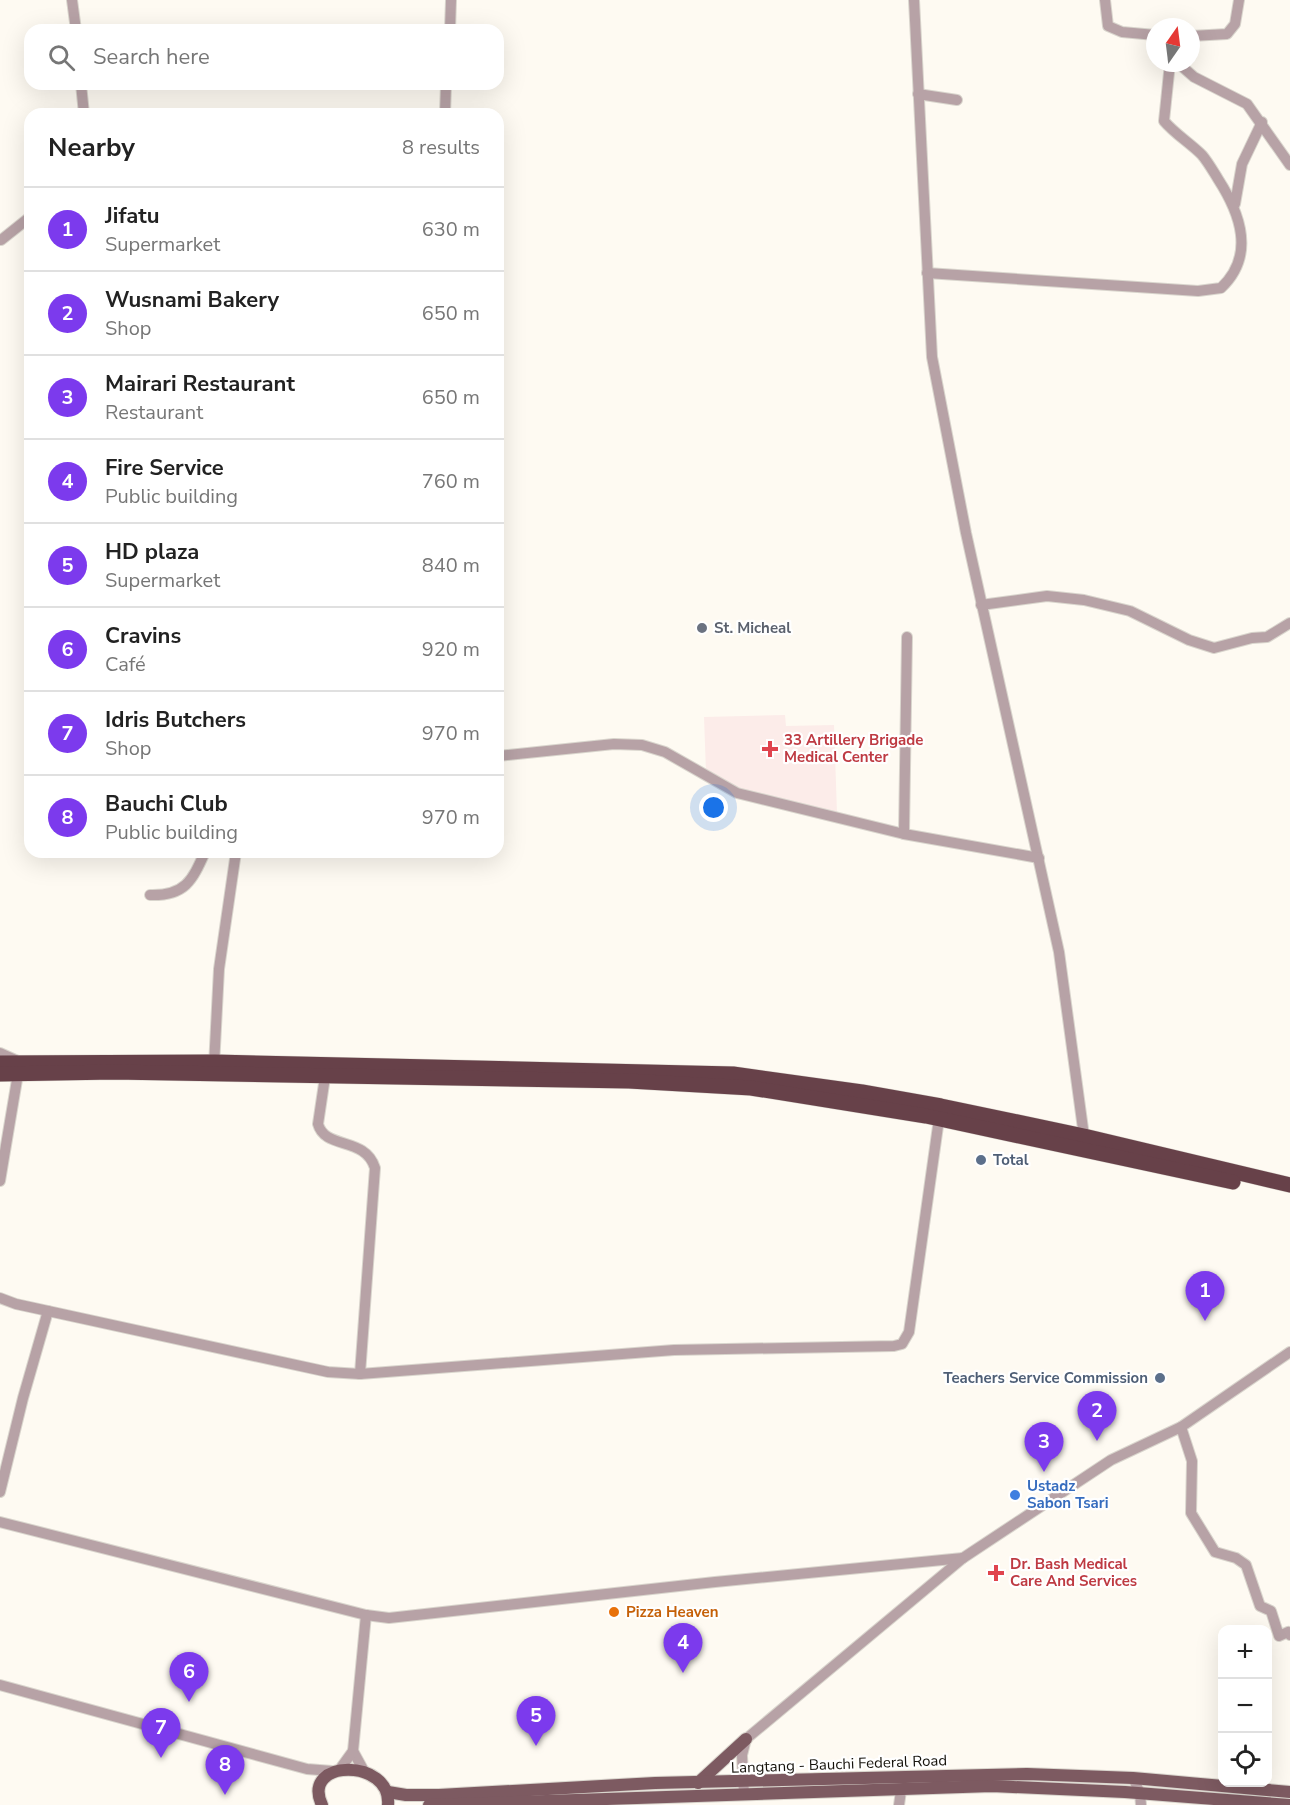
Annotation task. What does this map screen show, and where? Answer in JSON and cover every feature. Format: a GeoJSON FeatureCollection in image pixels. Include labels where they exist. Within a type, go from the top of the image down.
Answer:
{"type":"FeatureCollection","features":[{"type":"Feature","properties":{"kind":"highway"},"geometry":{"type":"LineString","coordinates":[[0,1063],[19,1068],[214,1068],[629,1076],[751,1088],[940,1112],[1084,1136],[1290,1185]]}},
{"type":"Feature","properties":{"kind":"highway"},"geometry":{"type":"LineString","coordinates":[[0,1074],[19,1068]]}},
{"type":"Feature","properties":{"kind":"highway"},"geometry":{"type":"LineString","coordinates":[[214,1068],[325,1077],[376,1072]]}},
{"type":"Feature","properties":{"kind":"highway"},"geometry":{"type":"LineString","coordinates":[[940,1112],[1290,1194]]}},
{"type":"Feature","properties":{"kind":"main road"},"geometry":{"type":"LineString","coordinates":[[699,1783],[746,1738]]}},
{"type":"Feature","properties":{"kind":"main road"},"geometry":{"type":"LineString","coordinates":[[322,1805],[320,1786],[336,1770],[365,1773],[384,1785],[388,1792],[388,1805]]}},
{"type":"Feature","properties":{"kind":"main road","name":"Langtang - Bauchi Federal Road"},"geometry":{"type":"LineString","coordinates":[[388,1792],[406,1796],[431,1796],[654,1783],[1027,1774],[1133,1778],[1290,1792]]}},
{"type":"Feature","properties":{"kind":"main road","name":"Langtang - Bauchi Federal Road"},"geometry":{"type":"LineString","coordinates":[[429,1805],[654,1801],[744,1795],[992,1786],[1125,1792],[1140,1799],[1290,1805]]}},
{"type":"Feature","properties":{"kind":"main road"},"geometry":{"type":"LineString","coordinates":[[1125,1792],[1131,1805]]}},
{"type":"Feature","properties":{"kind":"street"},"geometry":{"type":"LineString","coordinates":[[72,0],[75,24]]}},
{"type":"Feature","properties":{"kind":"street"},"geometry":{"type":"LineString","coordinates":[[450,24],[452,0]]}},
{"type":"Feature","properties":{"kind":"street"},"geometry":{"type":"LineString","coordinates":[[914,0],[929,326],[935,376],[981,605],[1059,952],[1084,1136]]}},
{"type":"Feature","properties":{"kind":"street"},"geometry":{"type":"LineString","coordinates":[[1105,0],[1108,26],[1146,34]]}},
{"type":"Feature","properties":{"kind":"street"},"geometry":{"type":"LineString","coordinates":[[1200,36],[1227,34],[1235,24],[1239,0]]}},
{"type":"Feature","properties":{"kind":"street"},"geometry":{"type":"LineString","coordinates":[[927,273],[1211,291],[1221,288],[1227,283],[1240,252],[1241,231],[1234,204],[1205,159],[1164,121],[1169,72]]}},
{"type":"Feature","properties":{"kind":"street"},"geometry":{"type":"LineString","coordinates":[[1188,72],[1247,104],[1262,122],[1290,165]]}},
{"type":"Feature","properties":{"kind":"street"},"geometry":{"type":"LineString","coordinates":[[82,90],[83,108]]}},
{"type":"Feature","properties":{"kind":"street"},"geometry":{"type":"LineString","coordinates":[[445,108],[446,90]]}},
{"type":"Feature","properties":{"kind":"street"},"geometry":{"type":"LineString","coordinates":[[918,93],[957,100]]}},
{"type":"Feature","properties":{"kind":"street"},"geometry":{"type":"LineString","coordinates":[[1234,204],[1242,164],[1262,122]]}},
{"type":"Feature","properties":{"kind":"street"},"geometry":{"type":"LineString","coordinates":[[1,240],[24,222]]}},
{"type":"Feature","properties":{"kind":"street"},"geometry":{"type":"LineString","coordinates":[[981,605],[1047,596],[1084,600],[1130,611],[1189,640],[1214,648],[1252,638],[1268,637],[1290,623]]}},
{"type":"Feature","properties":{"kind":"street"},"geometry":{"type":"LineString","coordinates":[[904,834],[907,637]]}},
{"type":"Feature","properties":{"kind":"street"},"geometry":{"type":"LineString","coordinates":[[504,755],[614,744],[642,745],[675,757],[702,776],[737,793],[904,834],[1039,858]]}},
{"type":"Feature","properties":{"kind":"street"},"geometry":{"type":"LineString","coordinates":[[150,895],[172,893],[190,882],[202,858]]}},
{"type":"Feature","properties":{"kind":"street"},"geometry":{"type":"LineString","coordinates":[[214,1068],[219,969],[235,858]]}},
{"type":"Feature","properties":{"kind":"street"},"geometry":{"type":"LineString","coordinates":[[0,1053],[19,1068],[0,1181]]}},
{"type":"Feature","properties":{"kind":"street"},"geometry":{"type":"LineString","coordinates":[[325,1077],[318,1124],[320,1131],[329,1138],[363,1150],[369,1155],[375,1168],[360,1374]]}},
{"type":"Feature","properties":{"kind":"street"},"geometry":{"type":"LineString","coordinates":[[0,1298],[48,1311],[304,1368],[360,1374],[663,1351],[902,1344],[909,1332],[940,1112]]}},
{"type":"Feature","properties":{"kind":"street"},"geometry":{"type":"LineString","coordinates":[[0,1492],[20,1408],[48,1311]]}},
{"type":"Feature","properties":{"kind":"street"},"geometry":{"type":"LineString","coordinates":[[744,1795],[742,1755],[746,1738],[963,1558],[1097,1468],[1181,1427],[1290,1352]]}},
{"type":"Feature","properties":{"kind":"street"},"geometry":{"type":"LineString","coordinates":[[1181,1427],[1192,1461],[1190,1506],[1196,1524],[1215,1552],[1236,1558],[1246,1565],[1260,1606],[1271,1611],[1279,1636],[1288,1632],[1290,1635]]}},
{"type":"Feature","properties":{"kind":"street"},"geometry":{"type":"LineString","coordinates":[[0,1522],[366,1615],[389,1618],[715,1582],[963,1558]]}},
{"type":"Feature","properties":{"kind":"street"},"geometry":{"type":"LineString","coordinates":[[365,1773],[353,1751],[366,1615]]}},
{"type":"Feature","properties":{"kind":"street"},"geometry":{"type":"LineString","coordinates":[[0,1686],[307,1768],[336,1770],[353,1751]]}},
{"type":"Feature","properties":{"kind":"street"},"geometry":{"type":"LineString","coordinates":[[307,1768],[320,1786]]}},
{"type":"Feature","properties":{"kind":"street"},"geometry":{"type":"LineString","coordinates":[[1133,1778],[1140,1799]]}},
{"type":"Feature","properties":{"kind":"street"},"geometry":{"type":"LineString","coordinates":[[654,1783],[654,1801]]}},
{"type":"Feature","properties":{"kind":"street"},"geometry":{"type":"LineString","coordinates":[[899,1805],[901,1791]]}},
{"type":"Feature","properties":{"kind":"shaded area","name":"33 Artillery Brigade Medical Center"},"geometry":{"type":"Polygon","coordinates":[[[785,715],[786,726],[834,725],[837,813],[734,789],[706,772],[704,717],[785,715]]]}},
{"type":"Feature","properties":{"kind":"place","name":"St. Micheal"},"geometry":{"type":"Point","coordinates":[702,628]}},
{"type":"Feature","properties":{"kind":"place","name":"33 Artillery Brigade Medical Center"},"geometry":{"type":"Point","coordinates":[770,749]}},
{"type":"Feature","properties":{"kind":"place","name":"Total"},"geometry":{"type":"Point","coordinates":[981,1160]}},
{"type":"Feature","properties":{"kind":"place","name":"Jifatu"},"geometry":{"type":"Point","coordinates":[1205,1321]}},
{"type":"Feature","properties":{"kind":"place","name":"Teachers Service Commission"},"geometry":{"type":"Point","coordinates":[1160,1378]}},
{"type":"Feature","properties":{"kind":"place","name":"Wusnami Bakery"},"geometry":{"type":"Point","coordinates":[1097,1441]}},
{"type":"Feature","properties":{"kind":"place","name":"Mairari Restaurant"},"geometry":{"type":"Point","coordinates":[1044,1472]}},
{"type":"Feature","properties":{"kind":"place","name":"Ustadz Sabon Tsari"},"geometry":{"type":"Point","coordinates":[1015,1495]}},
{"type":"Feature","properties":{"kind":"place","name":"Dr. Bash Medical Care And Services"},"geometry":{"type":"Point","coordinates":[996,1573]}},
{"type":"Feature","properties":{"kind":"place","name":"Pizza Heaven"},"geometry":{"type":"Point","coordinates":[614,1612]}},
{"type":"Feature","properties":{"kind":"place","name":"Fire Service"},"geometry":{"type":"Point","coordinates":[683,1673]}},
{"type":"Feature","properties":{"kind":"place","name":"Cravins"},"geometry":{"type":"Point","coordinates":[189,1702]}},
{"type":"Feature","properties":{"kind":"place","name":"HD plaza"},"geometry":{"type":"Point","coordinates":[536,1746]}},
{"type":"Feature","properties":{"kind":"place","name":"Idris Butchers"},"geometry":{"type":"Point","coordinates":[161,1758]}},
{"type":"Feature","properties":{"kind":"place","name":"Bauchi Club"},"geometry":{"type":"Point","coordinates":[225,1795]}}]}
